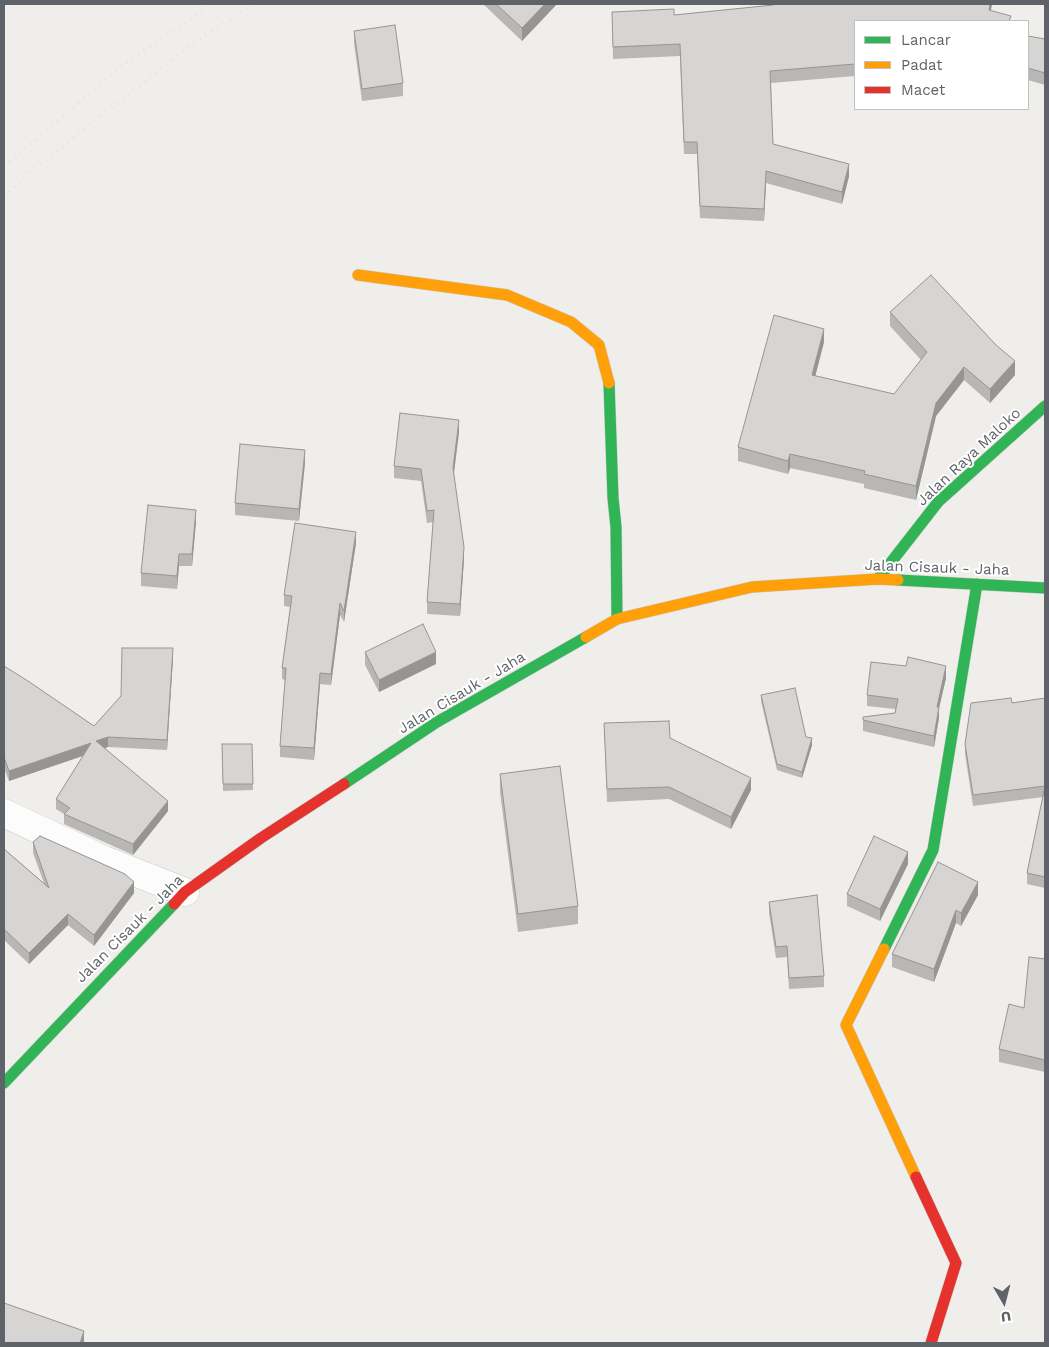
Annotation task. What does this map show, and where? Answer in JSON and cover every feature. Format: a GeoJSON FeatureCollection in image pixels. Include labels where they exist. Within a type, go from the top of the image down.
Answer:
{"type":"FeatureCollection","features":[{"type":"Feature","properties":{"kind":"street"},"geometry":{"type":"LineString","coordinates":[[358,274],[507,295],[571,322],[599,344],[609,379],[613,498],[616,527],[617,619]]}},
{"type":"Feature","properties":{"kind":"street","name":"Jalan Raya Maloko"},"geometry":{"type":"LineString","coordinates":[[878,579],[938,502],[1045,406]]}},
{"type":"Feature","properties":{"kind":"street","name":"Jalan Cisauk - Jaha"},"geometry":{"type":"LineString","coordinates":[[4,1083],[184,892],[261,838],[437,722],[617,619],[752,588],[878,579],[1045,588]]}},
{"type":"Feature","properties":{"kind":"street"},"geometry":{"type":"LineString","coordinates":[[931,1343],[956,1262],[846,1025],[933,850],[977,584]]}},
{"type":"Feature","properties":{"kind":"street"},"geometry":{"type":"LineString","coordinates":[[4,813],[104,860],[184,892]]}},
{"type":"Feature","properties":{"kind":"building"},"geometry":{"type":"Polygon","coordinates":[[[496,4],[545,4],[522,28],[496,4]]]}},
{"type":"Feature","properties":{"kind":"building"},"geometry":{"type":"Polygon","coordinates":[[[990,4],[989,10],[1011,16],[1009,20],[854,20],[854,64],[770,71],[773,144],[849,164],[842,192],[766,171],[764,209],[700,206],[697,142],[684,142],[680,44],[613,47],[612,12],[674,9],[674,15],[773,5],[990,4]]]}},
{"type":"Feature","properties":{"kind":"building"},"geometry":{"type":"Polygon","coordinates":[[[395,25],[403,83],[362,89],[354,31],[395,25]]]}},
{"type":"Feature","properties":{"kind":"building"},"geometry":{"type":"Polygon","coordinates":[[[1029,36],[1045,39],[1045,73],[1029,68],[1029,36]]]}},
{"type":"Feature","properties":{"kind":"building"},"geometry":{"type":"Polygon","coordinates":[[[931,275],[996,345],[1015,361],[990,389],[964,367],[936,403],[916,486],[864,474],[865,471],[790,454],[788,461],[738,447],[774,315],[824,329],[812,375],[894,394],[927,352],[890,312],[931,275]]]}},
{"type":"Feature","properties":{"kind":"building"},"geometry":{"type":"Polygon","coordinates":[[[400,413],[459,420],[453,468],[464,547],[460,604],[427,602],[434,510],[427,511],[421,469],[394,466],[400,413]]]}},
{"type":"Feature","properties":{"kind":"building"},"geometry":{"type":"Polygon","coordinates":[[[240,444],[305,450],[299,509],[235,503],[240,444]]]}},
{"type":"Feature","properties":{"kind":"building"},"geometry":{"type":"Polygon","coordinates":[[[148,505],[196,510],[192,554],[179,554],[177,576],[141,573],[148,505]]]}},
{"type":"Feature","properties":{"kind":"building"},"geometry":{"type":"Polygon","coordinates":[[[295,523],[356,532],[344,611],[340,603],[331,674],[320,673],[314,748],[280,746],[286,668],[282,668],[292,596],[284,595],[295,523]]]}},
{"type":"Feature","properties":{"kind":"building"},"geometry":{"type":"Polygon","coordinates":[[[423,624],[436,652],[379,680],[365,652],[423,624]]]}},
{"type":"Feature","properties":{"kind":"building"},"geometry":{"type":"Polygon","coordinates":[[[122,648],[173,648],[167,740],[108,737],[96,741],[168,801],[133,844],[64,814],[70,808],[56,799],[91,743],[9,771],[4,757],[4,666],[94,726],[121,696],[122,648]]]}},
{"type":"Feature","properties":{"kind":"building"},"geometry":{"type":"Polygon","coordinates":[[[908,657],[946,666],[937,707],[939,707],[934,736],[863,720],[863,717],[895,713],[898,699],[867,695],[871,662],[906,666],[908,657]]]}},
{"type":"Feature","properties":{"kind":"building"},"geometry":{"type":"Polygon","coordinates":[[[795,688],[806,737],[812,738],[802,772],[777,764],[761,695],[795,688]]]}},
{"type":"Feature","properties":{"kind":"building"},"geometry":{"type":"Polygon","coordinates":[[[1011,698],[1012,703],[1045,698],[1045,786],[973,795],[965,744],[971,703],[1011,698]]]}},
{"type":"Feature","properties":{"kind":"building"},"geometry":{"type":"Polygon","coordinates":[[[669,721],[670,738],[751,778],[731,817],[669,787],[607,789],[604,723],[669,721]]]}},
{"type":"Feature","properties":{"kind":"building"},"geometry":{"type":"Polygon","coordinates":[[[222,744],[252,744],[253,784],[223,784],[222,744]]]}},
{"type":"Feature","properties":{"kind":"building"},"geometry":{"type":"Polygon","coordinates":[[[560,766],[578,906],[518,914],[500,774],[560,766]]]}},
{"type":"Feature","properties":{"kind":"building"},"geometry":{"type":"Polygon","coordinates":[[[1045,786],[1045,877],[1027,873],[1045,786]]]}},
{"type":"Feature","properties":{"kind":"building"},"geometry":{"type":"Polygon","coordinates":[[[40,836],[125,874],[134,882],[94,935],[68,914],[29,953],[4,929],[4,849],[49,888],[33,842],[40,836]]]}},
{"type":"Feature","properties":{"kind":"building"},"geometry":{"type":"Polygon","coordinates":[[[874,836],[908,852],[880,909],[847,894],[874,836]]]}},
{"type":"Feature","properties":{"kind":"building"},"geometry":{"type":"Polygon","coordinates":[[[938,862],[978,882],[961,913],[956,910],[934,969],[892,954],[938,862]]]}},
{"type":"Feature","properties":{"kind":"building"},"geometry":{"type":"Polygon","coordinates":[[[817,895],[824,976],[789,978],[787,946],[776,947],[769,902],[817,895]]]}},
{"type":"Feature","properties":{"kind":"building"},"geometry":{"type":"Polygon","coordinates":[[[1029,957],[1045,959],[1045,1060],[999,1049],[1009,1004],[1024,1008],[1029,957]]]}},
{"type":"Feature","properties":{"kind":"building"},"geometry":{"type":"Polygon","coordinates":[[[4,1303],[84,1331],[80,1343],[4,1343],[4,1303]]]}},
{"type":"Feature","properties":{"kind":"railway"},"geometry":{"type":"LineString","coordinates":[[4,167],[123,65],[213,4]]}},
{"type":"Feature","properties":{"kind":"railway"},"geometry":{"type":"LineString","coordinates":[[4,197],[26,175],[197,40],[255,4]]}},
{"type":"Feature","properties":{"kind":"traffic: fast"},"geometry":{"type":"LineString","coordinates":[[609,383],[613,498],[616,527],[617,619]]}},
{"type":"Feature","properties":{"kind":"traffic: fast"},"geometry":{"type":"LineString","coordinates":[[878,579],[938,502],[1045,406]]}},
{"type":"Feature","properties":{"kind":"traffic: fast"},"geometry":{"type":"LineString","coordinates":[[898,580],[1045,588]]}},
{"type":"Feature","properties":{"kind":"traffic: fast"},"geometry":{"type":"LineString","coordinates":[[884,949],[933,850],[977,584]]}},
{"type":"Feature","properties":{"kind":"traffic: fast"},"geometry":{"type":"LineString","coordinates":[[344,784],[437,722],[586,637]]}},
{"type":"Feature","properties":{"kind":"traffic: fast"},"geometry":{"type":"LineString","coordinates":[[4,1083],[174,904]]}},
{"type":"Feature","properties":{"kind":"traffic: slow"},"geometry":{"type":"LineString","coordinates":[[358,275],[507,295],[571,322],[599,345],[609,383]]}},
{"type":"Feature","properties":{"kind":"traffic: slow"},"geometry":{"type":"LineString","coordinates":[[586,637],[617,619],[752,587],[878,579],[898,580]]}},
{"type":"Feature","properties":{"kind":"traffic: slow"},"geometry":{"type":"LineString","coordinates":[[884,949],[846,1025],[916,1177]]}},
{"type":"Feature","properties":{"kind":"traffic: jam"},"geometry":{"type":"LineString","coordinates":[[174,904],[185,892],[261,838],[344,784]]}},
{"type":"Feature","properties":{"kind":"traffic: jam"},"geometry":{"type":"LineString","coordinates":[[916,1177],[956,1263],[931,1343]]}}]}
